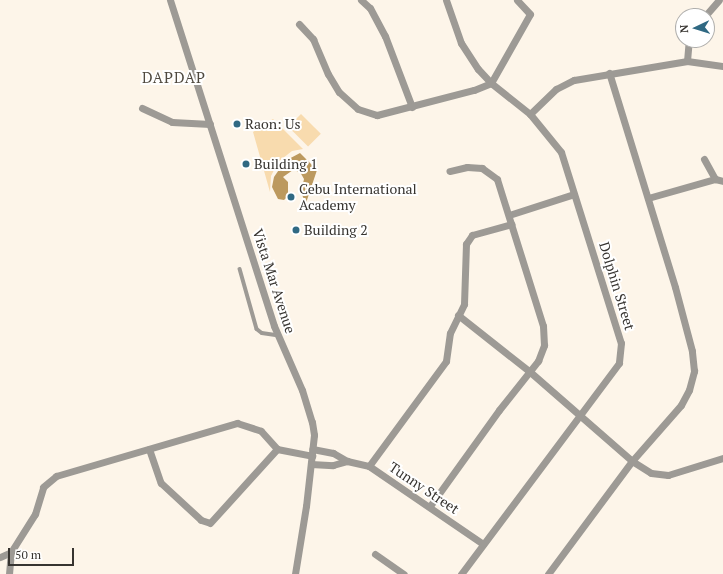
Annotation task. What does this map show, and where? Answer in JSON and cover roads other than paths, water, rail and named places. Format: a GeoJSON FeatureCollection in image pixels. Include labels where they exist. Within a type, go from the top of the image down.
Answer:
{"type":"FeatureCollection","features":[{"type":"Feature","properties":{"kind":"street","name":"Vista Mar Avenue"},"geometry":{"type":"LineString","coordinates":[[170,0],[277,335],[311,416],[313,428],[312,456],[295,574]]}},
{"type":"Feature","properties":{"kind":"street"},"geometry":{"type":"LineString","coordinates":[[361,0],[370,8],[385,36],[412,107]]}},
{"type":"Feature","properties":{"kind":"street","name":"Dolphin Street"},"geometry":{"type":"LineString","coordinates":[[446,0],[461,43],[491,83],[530,114],[561,152],[621,343],[619,363],[581,417],[483,544],[462,574]]}},
{"type":"Feature","properties":{"kind":"street"},"geometry":{"type":"LineString","coordinates":[[300,24],[313,39],[334,84],[353,106],[364,112],[378,115],[474,90],[491,83],[530,14],[517,0]]}},
{"type":"Feature","properties":{"kind":"street"},"geometry":{"type":"LineString","coordinates":[[712,8],[719,0]]}},
{"type":"Feature","properties":{"kind":"street"},"geometry":{"type":"LineString","coordinates":[[687,61],[689,48]]}},
{"type":"Feature","properties":{"kind":"street"},"geometry":{"type":"LineString","coordinates":[[530,114],[565,84],[609,72],[687,61],[723,66]]}},
{"type":"Feature","properties":{"kind":"street"},"geometry":{"type":"LineString","coordinates":[[548,574],[632,461],[680,405],[689,390],[694,371],[692,351],[648,198],[609,72]]}},
{"type":"Feature","properties":{"kind":"street"},"geometry":{"type":"LineString","coordinates":[[142,108],[172,122],[210,124]]}},
{"type":"Feature","properties":{"kind":"street"},"geometry":{"type":"LineString","coordinates":[[704,159],[715,179]]}},
{"type":"Feature","properties":{"kind":"street"},"geometry":{"type":"LineString","coordinates":[[430,506],[529,371],[538,361],[544,345],[543,326],[497,179],[482,168],[467,167],[449,171]]}},
{"type":"Feature","properties":{"kind":"street"},"geometry":{"type":"LineString","coordinates":[[648,198],[715,179],[723,181]]}},
{"type":"Feature","properties":{"kind":"street"},"geometry":{"type":"LineString","coordinates":[[509,215],[574,194]]}},
{"type":"Feature","properties":{"kind":"street"},"geometry":{"type":"LineString","coordinates":[[369,466],[446,361],[450,333],[464,304],[466,244],[472,235],[512,224]]}},
{"type":"Feature","properties":{"kind":"street"},"geometry":{"type":"LineString","coordinates":[[458,315],[529,371],[632,461],[651,473],[668,475],[723,458]]}},
{"type":"Feature","properties":{"kind":"street"},"geometry":{"type":"LineString","coordinates":[[10,574],[11,552],[35,514],[43,487],[56,476],[237,424],[261,431],[277,449],[312,456]]}},
{"type":"Feature","properties":{"kind":"street"},"geometry":{"type":"LineString","coordinates":[[148,449],[161,483],[201,520],[210,522],[277,449]]}},
{"type":"Feature","properties":{"kind":"street","name":"Tunny Street"},"geometry":{"type":"LineString","coordinates":[[312,456],[333,453],[347,461],[369,466],[430,506],[483,544]]}},
{"type":"Feature","properties":{"kind":"street","name":"Tunny Street"},"geometry":{"type":"LineString","coordinates":[[312,456],[333,465],[347,461]]}},
{"type":"Feature","properties":{"kind":"street"},"geometry":{"type":"LineString","coordinates":[[0,557],[11,552]]}},
{"type":"Feature","properties":{"kind":"street"},"geometry":{"type":"LineString","coordinates":[[375,554],[404,574]]}},
{"type":"Feature","properties":{"kind":"lane"},"geometry":{"type":"LineString","coordinates":[[240,270],[257,329],[262,334],[277,335]]}},
{"type":"Feature","properties":{"kind":"place","name":"Raon: Us"},"geometry":{"type":"Point","coordinates":[237,124]}},
{"type":"Feature","properties":{"kind":"place","name":"Building 1"},"geometry":{"type":"Point","coordinates":[246,164]}},
{"type":"Feature","properties":{"kind":"place","name":"Cebu International Academy"},"geometry":{"type":"Point","coordinates":[291,197]}},
{"type":"Feature","properties":{"kind":"place","name":"Building 2"},"geometry":{"type":"Point","coordinates":[296,230]}},
{"type":"Feature","properties":{"kind":"district","name":"DAPDAP"},"geometry":{"type":"Point","coordinates":[174,78]}}]}
